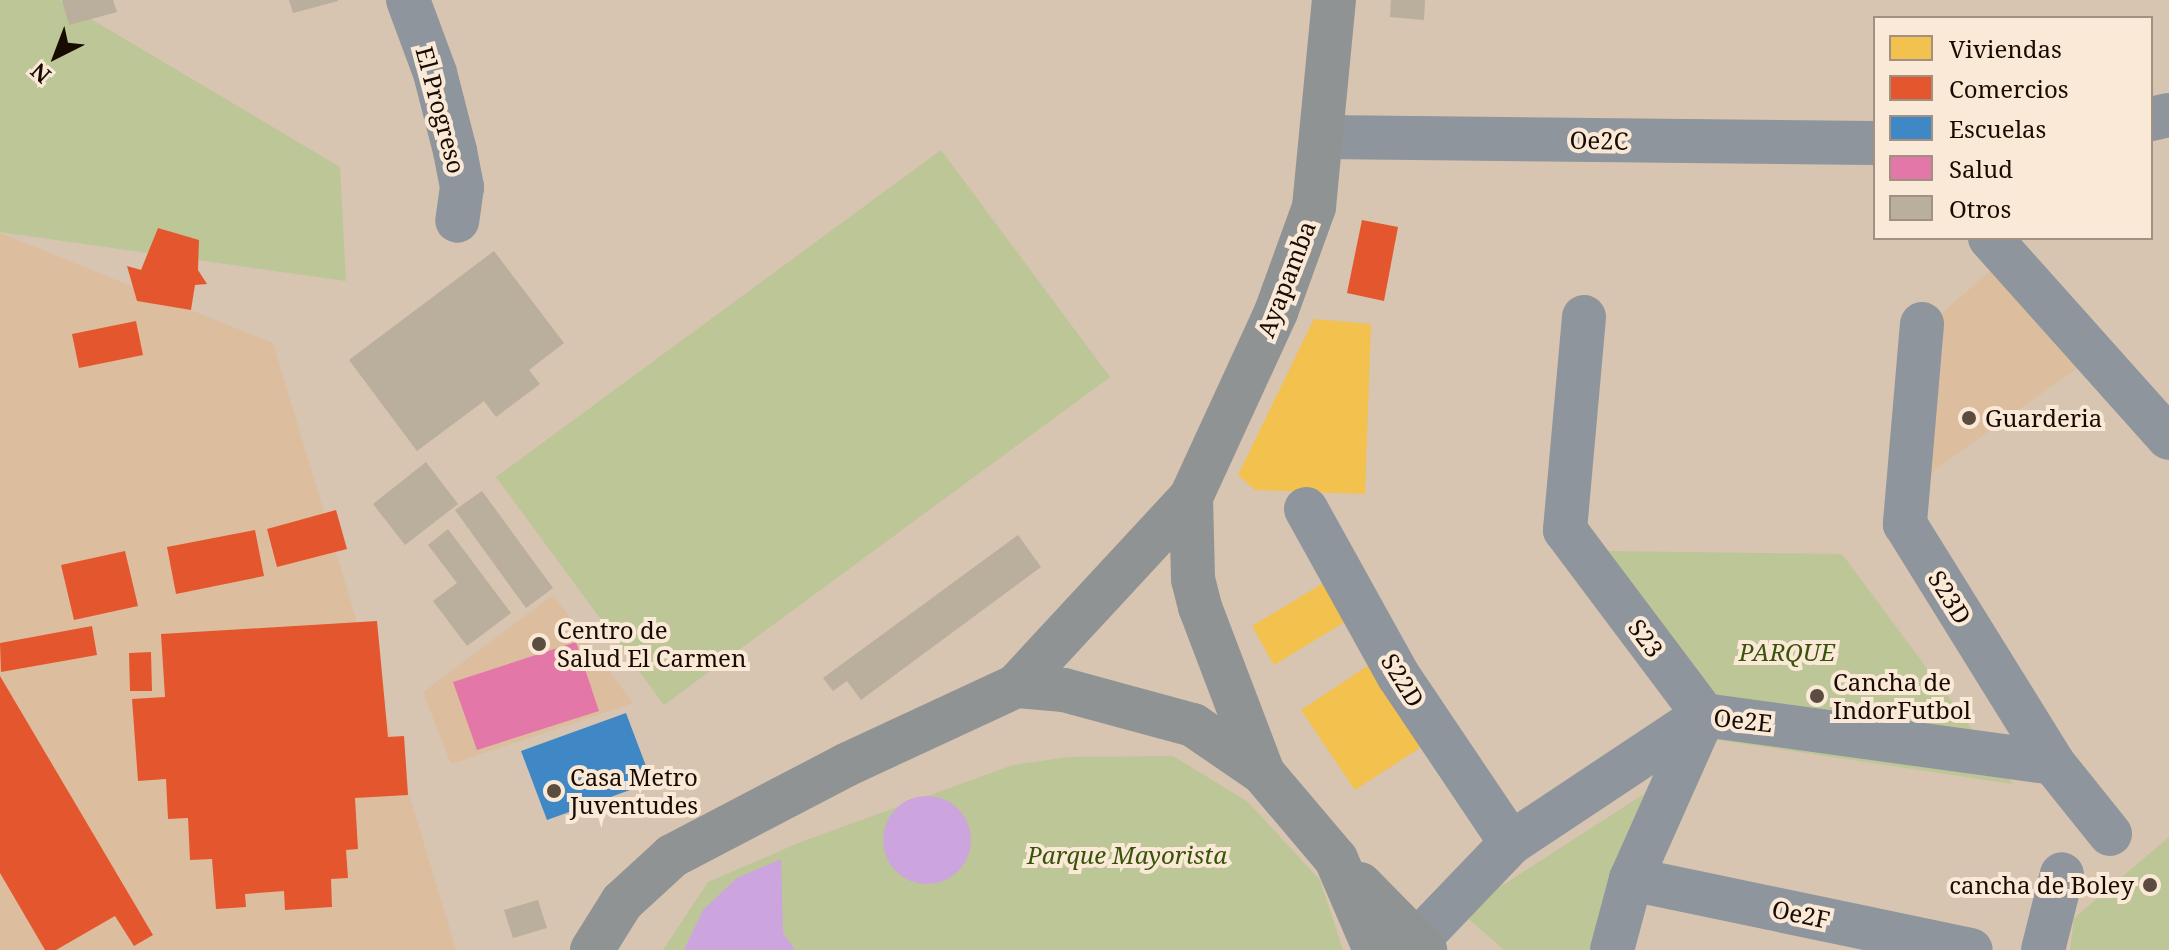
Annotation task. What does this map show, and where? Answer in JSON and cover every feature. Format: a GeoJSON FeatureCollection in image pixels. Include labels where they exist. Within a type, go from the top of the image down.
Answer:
{"type":"FeatureCollection","features":[{"type":"Feature","properties":{"kind":"main road","name":"Ayapamba"},"geometry":{"type":"LineString","coordinates":[[1016,686],[1191,497],[1298,261],[1314,207],[1324,137],[1334,0]]}},
{"type":"Feature","properties":{"kind":"main road","name":"Ayapamba"},"geometry":{"type":"LineString","coordinates":[[1191,497],[1193,579],[1200,607],[1263,773]]}},
{"type":"Feature","properties":{"kind":"main road"},"geometry":{"type":"LineString","coordinates":[[592,950],[622,902],[672,856],[846,765],[1016,686],[1064,690],[1193,725],[1263,773],[1336,859],[1405,948]]}},
{"type":"Feature","properties":{"kind":"street","name":"El Progreso"},"geometry":{"type":"LineString","coordinates":[[408,0],[435,73],[455,151],[462,187],[457,221]]}},
{"type":"Feature","properties":{"kind":"street","name":"Oe2C"},"geometry":{"type":"LineString","coordinates":[[1324,137],[1873,143]]}},
{"type":"Feature","properties":{"kind":"street"},"geometry":{"type":"LineString","coordinates":[[1992,240],[2169,438]]}},
{"type":"Feature","properties":{"kind":"street","name":"S23"},"geometry":{"type":"LineString","coordinates":[[1584,317],[1565,530],[1704,715]]}},
{"type":"Feature","properties":{"kind":"street","name":"S23D"},"geometry":{"type":"LineString","coordinates":[[1922,324],[1905,524],[2053,763],[2110,834]]}},
{"type":"Feature","properties":{"kind":"street","name":"S22D"},"geometry":{"type":"LineString","coordinates":[[1306,509],[1398,675],[1511,843]]}},
{"type":"Feature","properties":{"kind":"street"},"geometry":{"type":"LineString","coordinates":[[1612,950],[1631,879],[1704,715]]}},
{"type":"Feature","properties":{"kind":"street","name":"Oe2E"},"geometry":{"type":"LineString","coordinates":[[1405,948],[1511,843],[1704,715],[2053,763]]}},
{"type":"Feature","properties":{"kind":"street"},"geometry":{"type":"LineString","coordinates":[[2043,950],[2062,874]]}},
{"type":"Feature","properties":{"kind":"street","name":"Oe2F"},"geometry":{"type":"LineString","coordinates":[[1631,879],[1971,950]]}},
{"type":"Feature","properties":{"kind":"shaded area"},"geometry":{"type":"Polygon","coordinates":[[[0,233],[273,343],[456,950],[0,950],[0,233]]]}},
{"type":"Feature","properties":{"kind":"shaded area","name":"Guarderia"},"geometry":{"type":"Polygon","coordinates":[[[2002,261],[2084,363],[1929,474],[1936,318],[2002,261]]]}},
{"type":"Feature","properties":{"kind":"shaded area","name":"Centro de Salud El Carmen"},"geometry":{"type":"Polygon","coordinates":[[[553,595],[633,703],[451,764],[423,692],[553,595]]]}},
{"type":"Feature","properties":{"kind":"shaded area"},"geometry":{"type":"Polygon","coordinates":[[[927,796],[944,800],[958,809],[967,823],[971,840],[967,857],[958,871],[944,880],[927,884],[910,880],[896,871],[887,857],[883,840],[887,823],[896,809],[910,800],[927,796]]]}},
{"type":"Feature","properties":{"kind":"shaded area"},"geometry":{"type":"Polygon","coordinates":[[[781,859],[783,933],[795,950],[684,950],[703,910],[737,878],[781,859]]]}},
{"type":"Feature","properties":{"kind":"green space"},"geometry":{"type":"Polygon","coordinates":[[[0,0],[59,0],[340,167],[346,281],[0,232],[0,0]]]}},
{"type":"Feature","properties":{"kind":"green space"},"geometry":{"type":"Polygon","coordinates":[[[941,150],[1110,377],[664,705],[496,477],[941,150]]]}},
{"type":"Feature","properties":{"kind":"green space","name":"PARQUE"},"geometry":{"type":"Polygon","coordinates":[[[1606,551],[1842,554],[2013,784],[1705,738],[1606,551]]]}},
{"type":"Feature","properties":{"kind":"green space","name":"Parque Mayorista"},"geometry":{"type":"Polygon","coordinates":[[[1173,756],[1248,802],[1320,880],[1343,950],[663,950],[708,882],[801,842],[1013,765],[1068,757],[1173,756]]]}},
{"type":"Feature","properties":{"kind":"green space"},"geometry":{"type":"Polygon","coordinates":[[[1644,794],[1602,950],[1504,950],[1461,912],[1644,794]]]}},
{"type":"Feature","properties":{"kind":"green space","name":"cancha de Boley"},"geometry":{"type":"Polygon","coordinates":[[[2169,837],[2169,950],[2070,950],[2074,918],[2169,837]]]}},
{"type":"Feature","properties":{"kind":"building: Viviendas"},"geometry":{"type":"Polygon","coordinates":[[[1314,319],[1371,324],[1365,494],[1255,490],[1238,475],[1314,319]]]}},
{"type":"Feature","properties":{"kind":"building: Viviendas"},"geometry":{"type":"Polygon","coordinates":[[[1330,579],[1353,617],[1274,665],[1252,626],[1330,579]]]}},
{"type":"Feature","properties":{"kind":"building: Viviendas"},"geometry":{"type":"Polygon","coordinates":[[[1375,661],[1429,742],[1355,790],[1301,710],[1375,661]]]}},
{"type":"Feature","properties":{"kind":"building: Comercios"},"geometry":{"type":"Polygon","coordinates":[[[1362,220],[1398,227],[1384,301],[1347,293],[1362,220]]]}},
{"type":"Feature","properties":{"kind":"building: Comercios"},"geometry":{"type":"Polygon","coordinates":[[[158,228],[199,240],[198,270],[207,284],[195,285],[191,310],[137,301],[127,266],[141,270],[158,228]]]}},
{"type":"Feature","properties":{"kind":"building: Comercios"},"geometry":{"type":"Polygon","coordinates":[[[136,321],[143,355],[79,368],[72,334],[136,321]]]}},
{"type":"Feature","properties":{"kind":"building: Comercios"},"geometry":{"type":"Polygon","coordinates":[[[336,510],[347,549],[277,567],[267,529],[336,510]]]}},
{"type":"Feature","properties":{"kind":"building: Comercios"},"geometry":{"type":"Polygon","coordinates":[[[255,530],[264,576],[176,594],[167,547],[255,530]]]}},
{"type":"Feature","properties":{"kind":"building: Comercios"},"geometry":{"type":"Polygon","coordinates":[[[125,551],[138,606],[74,620],[61,565],[125,551]]]}},
{"type":"Feature","properties":{"kind":"building: Comercios"},"geometry":{"type":"Polygon","coordinates":[[[377,621],[388,737],[404,736],[408,795],[355,798],[358,849],[346,850],[348,878],[331,879],[332,907],[285,910],[284,891],[245,894],[246,907],[216,909],[212,859],[190,860],[188,818],[168,819],[166,779],[138,781],[132,699],[165,697],[161,634],[377,621]]]}},
{"type":"Feature","properties":{"kind":"building: Comercios"},"geometry":{"type":"Polygon","coordinates":[[[92,626],[97,655],[1,672],[0,643],[92,626]]]}},
{"type":"Feature","properties":{"kind":"building: Comercios"},"geometry":{"type":"Polygon","coordinates":[[[151,652],[152,691],[130,691],[129,653],[151,652]]]}},
{"type":"Feature","properties":{"kind":"building: Comercios"},"geometry":{"type":"Polygon","coordinates":[[[0,676],[153,935],[134,946],[115,916],[56,950],[45,950],[0,873],[0,676]]]}},
{"type":"Feature","properties":{"kind":"building: Escuelas"},"geometry":{"type":"Polygon","coordinates":[[[626,713],[652,782],[547,820],[521,751],[626,713]]]}},
{"type":"Feature","properties":{"kind":"building: Salud"},"geometry":{"type":"Polygon","coordinates":[[[576,642],[599,711],[477,750],[453,682],[576,642]]]}},
{"type":"Feature","properties":{"kind":"building: Otros"},"geometry":{"type":"Polygon","coordinates":[[[62,0],[113,0],[117,12],[69,25],[62,0]]]}},
{"type":"Feature","properties":{"kind":"building: Otros"},"geometry":{"type":"Polygon","coordinates":[[[289,0],[338,0],[338,1],[293,13],[289,0]]]}},
{"type":"Feature","properties":{"kind":"building: Otros"},"geometry":{"type":"Polygon","coordinates":[[[1391,0],[1425,0],[1424,20],[1390,17],[1391,0]]]}},
{"type":"Feature","properties":{"kind":"building: Otros"},"geometry":{"type":"Polygon","coordinates":[[[494,251],[564,343],[529,370],[540,384],[496,417],[484,401],[417,451],[349,360],[494,251]]]}},
{"type":"Feature","properties":{"kind":"building: Otros"},"geometry":{"type":"Polygon","coordinates":[[[426,462],[458,504],[405,545],[373,504],[426,462]]]}},
{"type":"Feature","properties":{"kind":"building: Otros"},"geometry":{"type":"Polygon","coordinates":[[[482,491],[553,588],[526,608],[455,510],[482,491]]]}},
{"type":"Feature","properties":{"kind":"building: Otros"},"geometry":{"type":"Polygon","coordinates":[[[448,529],[511,613],[467,646],[433,601],[457,583],[428,545],[448,529]]]}},
{"type":"Feature","properties":{"kind":"building: Otros"},"geometry":{"type":"Polygon","coordinates":[[[1018,535],[1041,567],[861,700],[847,681],[833,691],[823,678],[1018,535]]]}},
{"type":"Feature","properties":{"kind":"building: Otros"},"geometry":{"type":"Polygon","coordinates":[[[538,900],[547,928],[513,938],[504,910],[538,900]]]}},
{"type":"Feature","properties":{"kind":"place","name":"Guarderia"},"geometry":{"type":"Point","coordinates":[1969,418]}},
{"type":"Feature","properties":{"kind":"place","name":"Centro de Salud El Carmen"},"geometry":{"type":"Point","coordinates":[539,644]}},
{"type":"Feature","properties":{"kind":"place","name":"Cancha de IndorFutbol"},"geometry":{"type":"Point","coordinates":[1817,696]}},
{"type":"Feature","properties":{"kind":"place","name":"Casa Metro Juventudes"},"geometry":{"type":"Point","coordinates":[554,791]}},
{"type":"Feature","properties":{"kind":"place","name":"cancha de Boley"},"geometry":{"type":"Point","coordinates":[2150,885]}}]}
